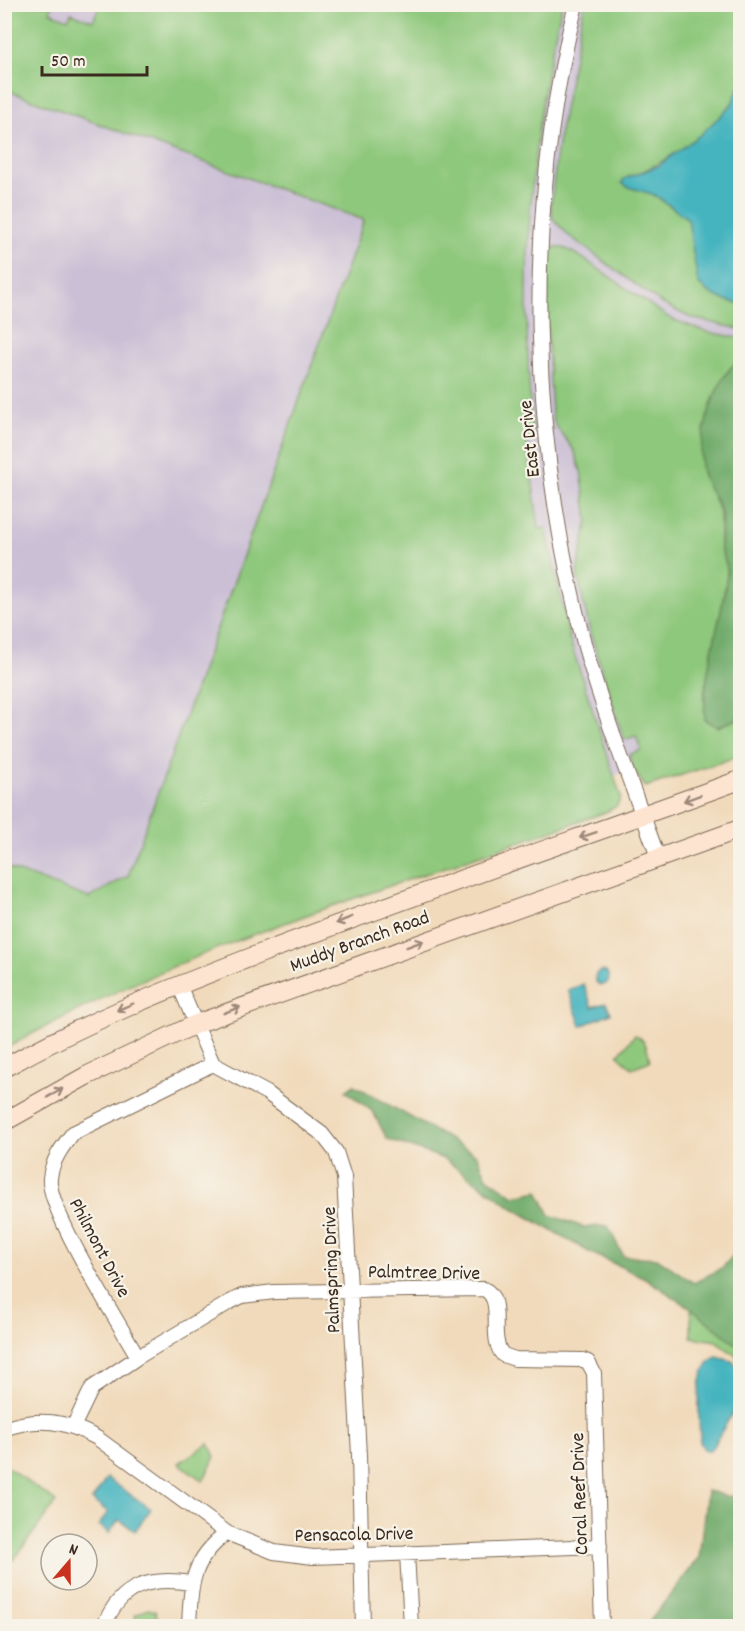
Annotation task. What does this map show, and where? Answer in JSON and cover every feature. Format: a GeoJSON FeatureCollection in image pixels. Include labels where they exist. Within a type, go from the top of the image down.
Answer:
{"type":"FeatureCollection","features":[{"type":"Feature","properties":{"kind":"main road","name":"Muddy Branch Road"},"geometry":{"type":"LineString","coordinates":[[4,1068],[97,1019],[359,914],[741,780]]}},
{"type":"Feature","properties":{"kind":"main road","name":"Muddy Branch Road"},"geometry":{"type":"LineString","coordinates":[[4,1122],[86,1076],[196,1024],[741,829]]}},
{"type":"Feature","properties":{"kind":"street","name":"East Drive"},"geometry":{"type":"LineString","coordinates":[[576,4],[560,76],[541,227],[539,332],[543,415],[561,540],[578,616],[603,704],[658,857]]}},
{"type":"Feature","properties":{"kind":"street"},"geometry":{"type":"LineString","coordinates":[[179,985],[213,1064]]}},
{"type":"Feature","properties":{"kind":"street","name":"Palmspring Drive"},"geometry":{"type":"LineString","coordinates":[[213,1064],[282,1105],[322,1134],[336,1152],[344,1177],[359,1455],[363,1626]]}},
{"type":"Feature","properties":{"kind":"street","name":"Philmont Drive"},"geometry":{"type":"LineString","coordinates":[[138,1357],[56,1208],[50,1178],[59,1150],[73,1133],[213,1064]]}},
{"type":"Feature","properties":{"kind":"street","name":"Palmtree Drive"},"geometry":{"type":"LineString","coordinates":[[74,1425],[92,1388],[138,1357],[242,1296],[274,1292],[484,1289],[490,1292],[494,1302],[495,1338],[503,1355],[515,1359],[578,1359],[588,1362]]}},
{"type":"Feature","properties":{"kind":"street","name":"Coral Reef Drive"},"geometry":{"type":"LineString","coordinates":[[588,1362],[594,1373],[602,1626]]}},
{"type":"Feature","properties":{"kind":"street","name":"Pensacola Drive"},"geometry":{"type":"LineString","coordinates":[[4,1429],[38,1421],[74,1425],[98,1438],[227,1533],[274,1552],[313,1557],[600,1545]]}},
{"type":"Feature","properties":{"kind":"street"},"geometry":{"type":"LineString","coordinates":[[189,1626],[191,1583],[206,1554],[227,1533]]}},
{"type":"Feature","properties":{"kind":"street"},"geometry":{"type":"LineString","coordinates":[[407,1553],[411,1626]]}},
{"type":"Feature","properties":{"kind":"street"},"geometry":{"type":"LineString","coordinates":[[104,1626],[122,1598],[143,1583],[168,1579],[191,1583]]}},
{"type":"Feature","properties":{"kind":"shaded area"},"geometry":{"type":"Polygon","coordinates":[[[5,5],[740,5],[740,723],[607,779],[5,1009],[5,5]]]}},
{"type":"Feature","properties":{"kind":"green space"},"geometry":{"type":"Polygon","coordinates":[[[100,4],[562,5],[550,58],[534,166],[527,275],[527,330],[533,439],[527,440],[539,529],[546,528],[570,641],[621,797],[617,806],[606,812],[376,890],[224,946],[76,1011],[5,1049],[5,867],[89,898],[128,876],[364,220],[5,90],[5,5],[47,5],[52,6],[50,12],[68,19],[71,13],[93,21],[100,4]]]}},
{"type":"Feature","properties":{"kind":"green space"},"geometry":{"type":"Polygon","coordinates":[[[584,5],[740,5],[742,64],[740,83],[735,97],[725,112],[695,140],[659,163],[628,177],[688,219],[698,283],[717,297],[740,303],[740,329],[691,318],[661,303],[568,235],[553,219],[551,205],[559,136],[584,5]]]}},
{"type":"Feature","properties":{"kind":"green space"},"geometry":{"type":"Polygon","coordinates":[[[554,247],[564,248],[578,255],[671,319],[707,332],[740,338],[740,360],[727,373],[716,394],[703,445],[702,472],[720,512],[720,547],[728,569],[718,633],[703,698],[717,727],[740,718],[740,756],[645,787],[634,770],[629,755],[641,750],[636,736],[624,740],[590,632],[577,573],[588,520],[581,471],[574,450],[555,425],[552,415],[547,322],[548,258],[554,247]]]}},
{"type":"Feature","properties":{"kind":"green space"},"geometry":{"type":"Polygon","coordinates":[[[740,360],[740,718],[717,727],[705,720],[706,683],[725,590],[727,569],[720,546],[721,514],[706,483],[701,460],[705,428],[715,395],[722,380],[740,360]]]}},
{"type":"Feature","properties":{"kind":"green space"},"geometry":{"type":"Polygon","coordinates":[[[635,1035],[644,1042],[650,1061],[632,1068],[618,1055],[635,1035]]]}},
{"type":"Feature","properties":{"kind":"green space"},"geometry":{"type":"Polygon","coordinates":[[[354,1085],[477,1155],[487,1177],[514,1196],[538,1191],[550,1215],[583,1227],[608,1226],[623,1256],[657,1258],[694,1283],[722,1268],[740,1248],[740,1347],[686,1305],[645,1278],[589,1252],[513,1208],[444,1159],[387,1139],[373,1112],[346,1091],[354,1085]]]}},
{"type":"Feature","properties":{"kind":"green space"},"geometry":{"type":"Polygon","coordinates":[[[691,1303],[740,1333],[740,1359],[716,1341],[691,1337],[691,1303]]]}},
{"type":"Feature","properties":{"kind":"green space"},"geometry":{"type":"Polygon","coordinates":[[[209,1443],[215,1457],[203,1481],[179,1463],[209,1443]]]}},
{"type":"Feature","properties":{"kind":"green space"},"geometry":{"type":"Polygon","coordinates":[[[5,1465],[56,1502],[13,1561],[5,1555],[5,1465]]]}},
{"type":"Feature","properties":{"kind":"green space"},"geometry":{"type":"Polygon","coordinates":[[[707,1491],[731,1497],[740,1492],[740,1626],[646,1626],[699,1558],[707,1491]]]}},
{"type":"Feature","properties":{"kind":"green space"},"geometry":{"type":"Polygon","coordinates":[[[148,1609],[155,1611],[160,1623],[137,1626],[135,1615],[148,1609]]]}},
{"type":"Feature","properties":{"kind":"water"},"geometry":{"type":"Polygon","coordinates":[[[740,85],[740,303],[717,297],[698,283],[688,219],[655,195],[622,183],[624,179],[658,166],[701,134],[731,106],[740,85]]]}},
{"type":"Feature","properties":{"kind":"water"},"geometry":{"type":"Polygon","coordinates":[[[602,971],[607,973],[609,978],[607,983],[602,985],[597,983],[595,978],[597,973],[602,971]]]}},
{"type":"Feature","properties":{"kind":"water"},"geometry":{"type":"Polygon","coordinates":[[[584,984],[592,1007],[606,1003],[611,1013],[581,1026],[568,990],[584,984]]]}},
{"type":"Feature","properties":{"kind":"water"},"geometry":{"type":"Polygon","coordinates":[[[717,1357],[732,1361],[740,1370],[740,1401],[710,1451],[705,1451],[700,1442],[699,1395],[704,1371],[709,1362],[717,1357]]]}},
{"type":"Feature","properties":{"kind":"water"},"geometry":{"type":"Polygon","coordinates":[[[107,1478],[151,1509],[135,1531],[119,1520],[109,1533],[99,1525],[108,1512],[92,1500],[107,1478]]]}}]}
